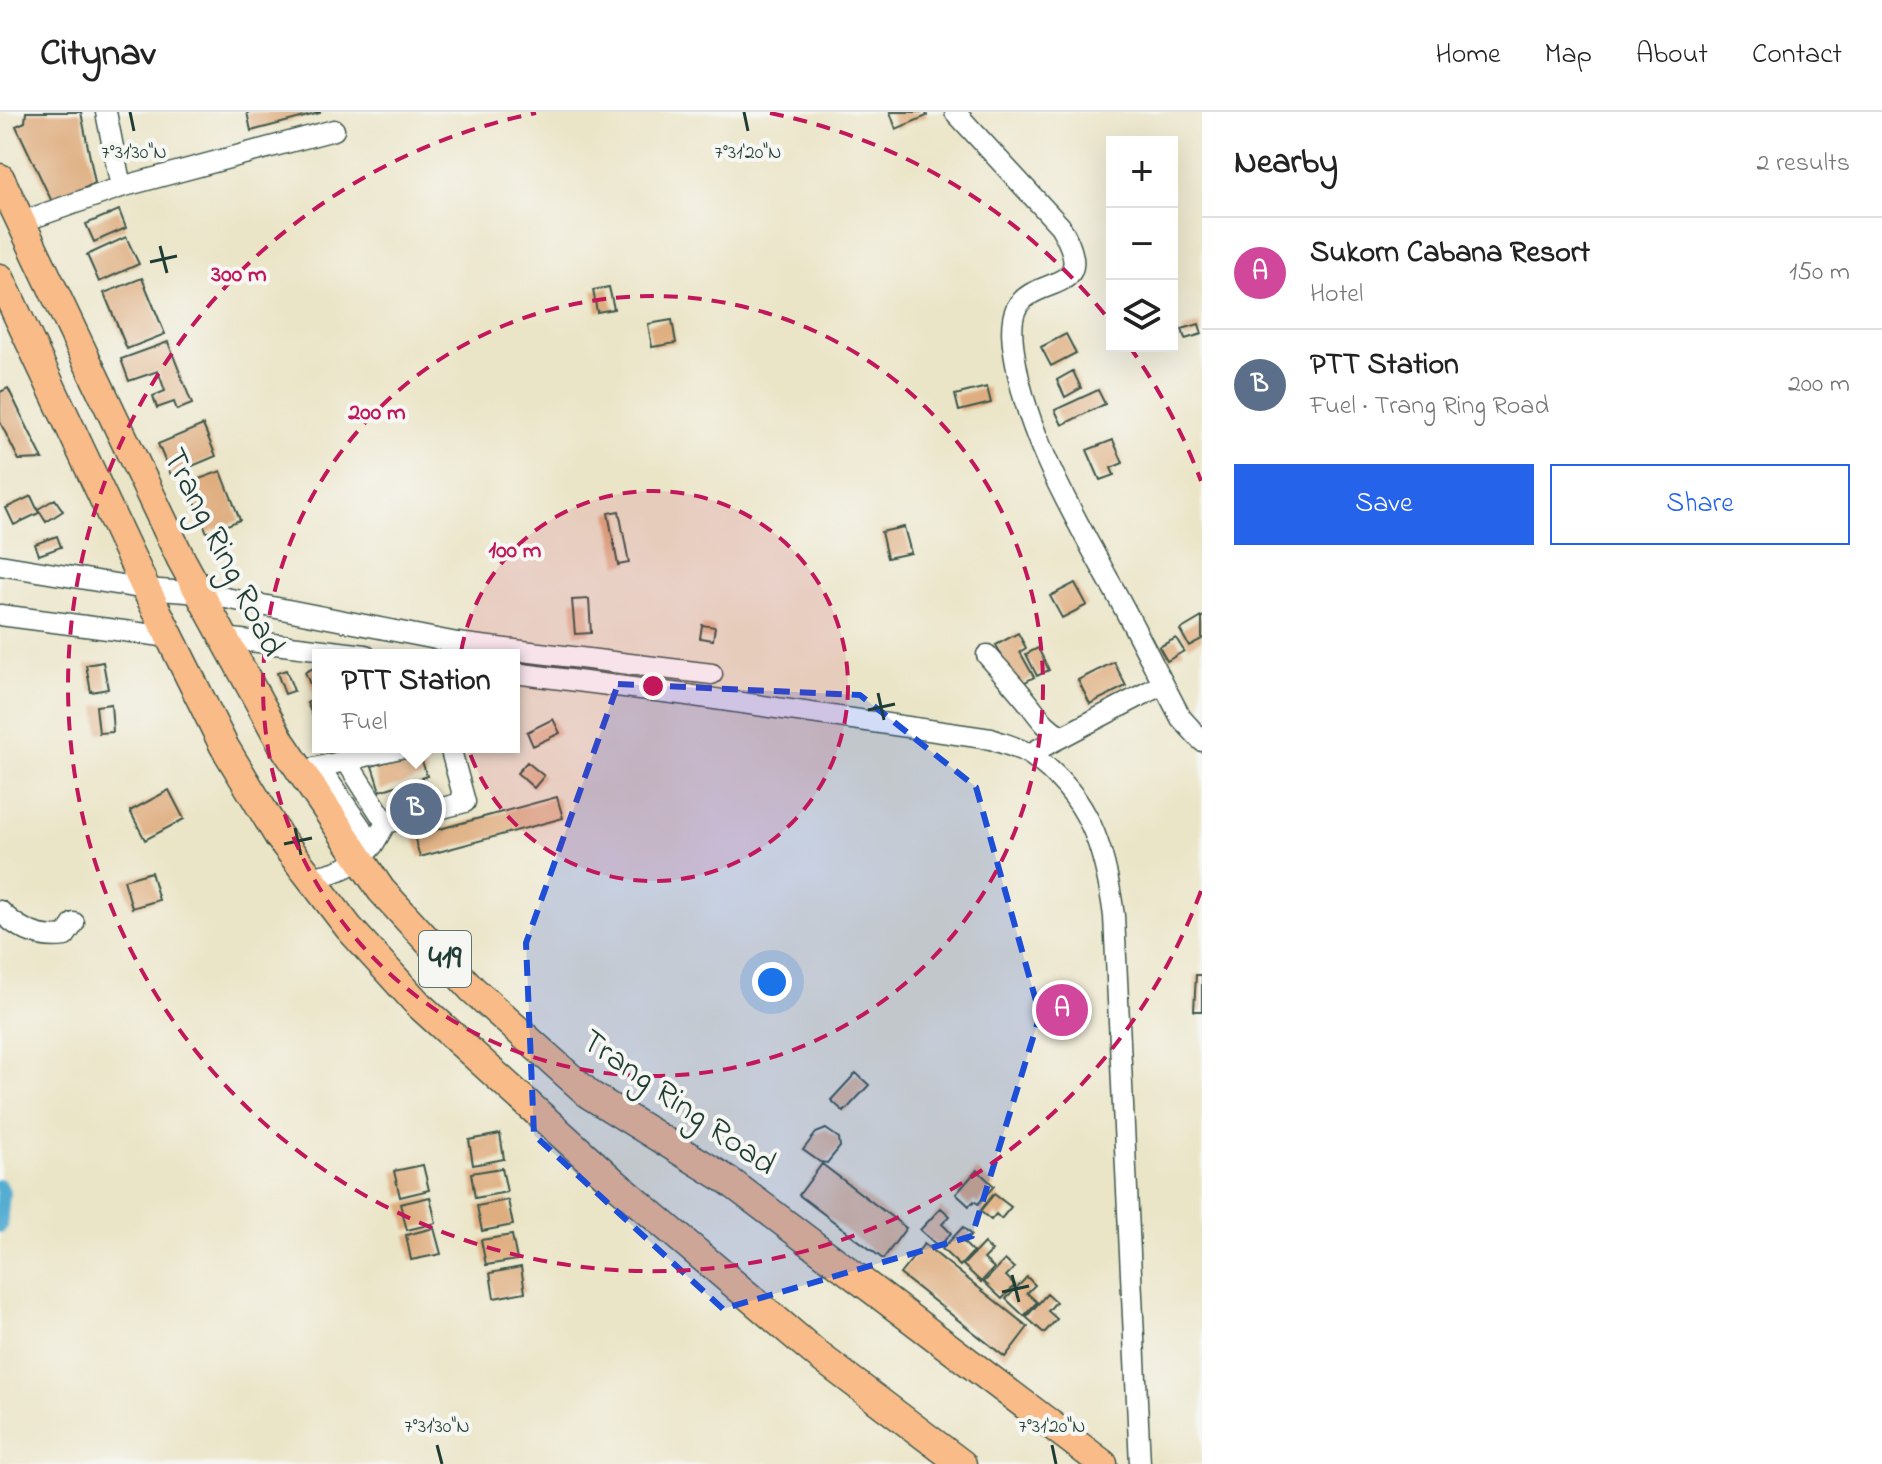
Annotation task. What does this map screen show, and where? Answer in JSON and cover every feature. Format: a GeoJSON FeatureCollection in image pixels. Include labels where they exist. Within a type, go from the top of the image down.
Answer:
{"type":"FeatureCollection","features":[{"type":"Feature","properties":{"kind":"highway","name":"Trang Ring Road"},"geometry":{"type":"LineString","coordinates":[[0,178],[181,559],[281,742],[310,769],[366,852],[381,890],[472,989],[590,1095],[729,1181],[1103,1464]]}},
{"type":"Feature","properties":{"kind":"highway","name":"419"},"geometry":{"type":"LineString","coordinates":[[0,278],[146,589],[224,746],[279,837],[349,928],[419,1005],[616,1184],[819,1356],[962,1464]]}},
{"type":"Feature","properties":{"kind":"street"},"geometry":{"type":"LineString","coordinates":[[106,112],[121,187]]}},
{"type":"Feature","properties":{"kind":"street"},"geometry":{"type":"LineString","coordinates":[[955,112],[1060,226],[1069,240],[1074,264],[1071,271],[1055,285],[1022,301],[1016,309],[1013,336],[1025,401],[1053,470],[1163,684],[1181,718],[1194,736],[1202,741]]}},
{"type":"Feature","properties":{"kind":"street"},"geometry":{"type":"LineString","coordinates":[[21,222],[121,187],[334,130]]}},
{"type":"Feature","properties":{"kind":"street"},"geometry":{"type":"LineString","coordinates":[[0,565],[146,589],[200,593],[457,643],[506,649]]}},
{"type":"Feature","properties":{"kind":"street"},"geometry":{"type":"LineString","coordinates":[[0,615],[170,637]]}},
{"type":"Feature","properties":{"kind":"street"},"geometry":{"type":"LineString","coordinates":[[224,638],[315,649]]}},
{"type":"Feature","properties":{"kind":"street"},"geometry":{"type":"LineString","coordinates":[[520,651],[712,674]]}},
{"type":"Feature","properties":{"kind":"street"},"geometry":{"type":"LineString","coordinates":[[987,655],[1047,729],[1062,736]]}},
{"type":"Feature","properties":{"kind":"street"},"geometry":{"type":"LineString","coordinates":[[520,674],[991,739],[1029,754],[1064,784],[1093,824],[1108,871],[1114,916],[1140,1464]]}},
{"type":"Feature","properties":{"kind":"street"},"geometry":{"type":"LineString","coordinates":[[1029,754],[1163,684]]}},
{"type":"Feature","properties":{"kind":"street"},"geometry":{"type":"LineString","coordinates":[[310,769],[381,753]]}},
{"type":"Feature","properties":{"kind":"street"},"geometry":{"type":"LineString","coordinates":[[310,877],[337,872],[366,852],[386,823],[465,802],[452,753]]}},
{"type":"Feature","properties":{"kind":"street"},"geometry":{"type":"LineString","coordinates":[[347,762],[386,823]]}},
{"type":"Feature","properties":{"kind":"street"},"geometry":{"type":"LineString","coordinates":[[0,911],[16,927],[54,938],[65,936],[74,923]]}},
{"type":"Feature","properties":{"kind":"highlighted area"},"geometry":{"type":"Polygon","coordinates":[[[618,684],[860,695],[976,787],[1040,1015],[972,1236],[723,1309],[534,1135],[526,943],[618,684]]]}},
{"type":"Feature","properties":{"kind":"building"},"geometry":{"type":"Polygon","coordinates":[[[26,112],[81,112],[95,183],[53,204],[16,126],[25,122],[26,112]]]}},
{"type":"Feature","properties":{"kind":"building"},"geometry":{"type":"Polygon","coordinates":[[[247,112],[320,112],[320,113],[251,131],[247,112]]]}},
{"type":"Feature","properties":{"kind":"building"},"geometry":{"type":"Polygon","coordinates":[[[890,112],[926,112],[927,116],[896,129],[890,112]]]}},
{"type":"Feature","properties":{"kind":"building"},"geometry":{"type":"Polygon","coordinates":[[[119,210],[126,228],[94,242],[86,224],[119,210]]]}},
{"type":"Feature","properties":{"kind":"building"},"geometry":{"type":"Polygon","coordinates":[[[126,237],[139,264],[99,282],[87,255],[126,237]]]}},
{"type":"Feature","properties":{"kind":"building"},"geometry":{"type":"Polygon","coordinates":[[[142,278],[165,334],[127,349],[104,293],[142,278]]]}},
{"type":"Feature","properties":{"kind":"building"},"geometry":{"type":"Polygon","coordinates":[[[609,287],[614,309],[597,312],[593,290],[609,287]]]}},
{"type":"Feature","properties":{"kind":"building"},"geometry":{"type":"Polygon","coordinates":[[[672,320],[676,343],[652,347],[648,324],[672,320]]]}},
{"type":"Feature","properties":{"kind":"building"},"geometry":{"type":"Polygon","coordinates":[[[1199,324],[1202,334],[1185,339],[1182,329],[1199,324]]]}},
{"type":"Feature","properties":{"kind":"building"},"geometry":{"type":"Polygon","coordinates":[[[1066,334],[1076,353],[1051,366],[1041,347],[1066,334]]]}},
{"type":"Feature","properties":{"kind":"building"},"geometry":{"type":"Polygon","coordinates":[[[168,342],[192,404],[177,410],[174,402],[157,408],[153,396],[165,391],[158,371],[129,381],[121,359],[168,342]]]}},
{"type":"Feature","properties":{"kind":"building"},"geometry":{"type":"Polygon","coordinates":[[[1073,371],[1081,388],[1065,397],[1057,380],[1073,371]]]}},
{"type":"Feature","properties":{"kind":"building"},"geometry":{"type":"Polygon","coordinates":[[[987,387],[991,403],[959,411],[955,395],[987,387]]]}},
{"type":"Feature","properties":{"kind":"building"},"geometry":{"type":"Polygon","coordinates":[[[8,388],[43,459],[19,460],[0,422],[0,392],[8,388]]]}},
{"type":"Feature","properties":{"kind":"building"},"geometry":{"type":"Polygon","coordinates":[[[1098,390],[1105,404],[1062,425],[1055,410],[1098,390]]]}},
{"type":"Feature","properties":{"kind":"building"},"geometry":{"type":"Polygon","coordinates":[[[203,425],[216,456],[171,475],[158,444],[203,425]]]}},
{"type":"Feature","properties":{"kind":"building"},"geometry":{"type":"Polygon","coordinates":[[[1113,440],[1123,463],[1111,468],[1114,475],[1100,480],[1087,450],[1113,440]]]}},
{"type":"Feature","properties":{"kind":"building"},"geometry":{"type":"Polygon","coordinates":[[[221,471],[240,520],[207,533],[188,483],[221,471]]]}},
{"type":"Feature","properties":{"kind":"building"},"geometry":{"type":"Polygon","coordinates":[[[31,496],[39,513],[14,525],[6,508],[31,496]]]}},
{"type":"Feature","properties":{"kind":"building"},"geometry":{"type":"Polygon","coordinates":[[[55,499],[63,511],[46,522],[38,509],[55,499]]]}},
{"type":"Feature","properties":{"kind":"building"},"geometry":{"type":"Polygon","coordinates":[[[619,511],[629,563],[618,565],[608,513],[619,511]]]}},
{"type":"Feature","properties":{"kind":"building"},"geometry":{"type":"Polygon","coordinates":[[[904,527],[911,553],[887,558],[881,532],[904,527]]]}},
{"type":"Feature","properties":{"kind":"building"},"geometry":{"type":"Polygon","coordinates":[[[57,536],[61,547],[39,555],[35,544],[57,536]]]}},
{"type":"Feature","properties":{"kind":"building"},"geometry":{"type":"Polygon","coordinates":[[[1075,583],[1087,605],[1062,618],[1050,596],[1075,583]]]}},
{"type":"Feature","properties":{"kind":"building"},"geometry":{"type":"Polygon","coordinates":[[[589,599],[591,633],[575,634],[572,600],[589,599]]]}},
{"type":"Feature","properties":{"kind":"building"},"geometry":{"type":"Polygon","coordinates":[[[1202,617],[1202,639],[1189,646],[1180,630],[1202,617]]]}},
{"type":"Feature","properties":{"kind":"building"},"geometry":{"type":"Polygon","coordinates":[[[702,625],[715,627],[713,640],[700,638],[702,625]]]}},
{"type":"Feature","properties":{"kind":"building"},"geometry":{"type":"Polygon","coordinates":[[[1018,633],[1026,648],[1020,652],[1034,677],[1018,686],[996,645],[1018,633]]]}},
{"type":"Feature","properties":{"kind":"building"},"geometry":{"type":"Polygon","coordinates":[[[1176,638],[1184,651],[1167,661],[1159,647],[1176,638]]]}},
{"type":"Feature","properties":{"kind":"building"},"geometry":{"type":"Polygon","coordinates":[[[1038,648],[1049,670],[1037,676],[1026,654],[1038,648]]]}},
{"type":"Feature","properties":{"kind":"building"},"geometry":{"type":"Polygon","coordinates":[[[103,662],[108,689],[91,692],[86,665],[103,662]]]}},
{"type":"Feature","properties":{"kind":"building"},"geometry":{"type":"Polygon","coordinates":[[[1114,662],[1126,686],[1090,704],[1078,680],[1114,662]]]}},
{"type":"Feature","properties":{"kind":"building"},"geometry":{"type":"Polygon","coordinates":[[[312,669],[312,689],[305,672],[312,669]]]}},
{"type":"Feature","properties":{"kind":"building"},"geometry":{"type":"Polygon","coordinates":[[[286,670],[294,691],[285,694],[277,673],[286,670]]]}},
{"type":"Feature","properties":{"kind":"building"},"geometry":{"type":"Polygon","coordinates":[[[111,704],[113,732],[99,733],[96,706],[111,704]]]}},
{"type":"Feature","properties":{"kind":"building"},"geometry":{"type":"Polygon","coordinates":[[[553,719],[560,733],[533,746],[527,732],[553,719]]]}},
{"type":"Feature","properties":{"kind":"building"},"geometry":{"type":"Polygon","coordinates":[[[419,753],[427,776],[380,791],[372,766],[419,753]]]}},
{"type":"Feature","properties":{"kind":"building"},"geometry":{"type":"Polygon","coordinates":[[[527,762],[544,776],[534,788],[517,773],[527,762]]]}},
{"type":"Feature","properties":{"kind":"building"},"geometry":{"type":"Polygon","coordinates":[[[169,790],[184,819],[145,840],[130,811],[169,790]]]}},
{"type":"Feature","properties":{"kind":"building"},"geometry":{"type":"Polygon","coordinates":[[[557,797],[563,818],[420,857],[414,836],[557,797]]]}},
{"type":"Feature","properties":{"kind":"building"},"geometry":{"type":"Polygon","coordinates":[[[151,872],[159,900],[132,908],[124,880],[151,872]]]}},
{"type":"Feature","properties":{"kind":"building"},"geometry":{"type":"Polygon","coordinates":[[[1196,975],[1202,975],[1202,1011],[1194,1011],[1196,975]]]}},
{"type":"Feature","properties":{"kind":"building"},"geometry":{"type":"Polygon","coordinates":[[[856,1073],[869,1085],[844,1112],[831,1100],[856,1073]]]}},
{"type":"Feature","properties":{"kind":"building"},"geometry":{"type":"Polygon","coordinates":[[[826,1129],[839,1138],[840,1147],[827,1163],[820,1162],[803,1150],[816,1133],[826,1129]]]}},
{"type":"Feature","properties":{"kind":"building"},"geometry":{"type":"Polygon","coordinates":[[[500,1134],[504,1159],[473,1165],[469,1140],[500,1134]]]}},
{"type":"Feature","properties":{"kind":"building"},"geometry":{"type":"Polygon","coordinates":[[[822,1164],[906,1228],[883,1259],[799,1195],[822,1164]]]}},
{"type":"Feature","properties":{"kind":"building"},"geometry":{"type":"Polygon","coordinates":[[[423,1165],[429,1190],[400,1197],[394,1171],[423,1165]]]}},
{"type":"Feature","properties":{"kind":"building"},"geometry":{"type":"Polygon","coordinates":[[[502,1168],[507,1192],[475,1198],[471,1173],[502,1168]]]}},
{"type":"Feature","properties":{"kind":"building"},"geometry":{"type":"Polygon","coordinates":[[[977,1170],[994,1186],[978,1204],[974,1201],[969,1206],[956,1194],[977,1170]]]}},
{"type":"Feature","properties":{"kind":"building"},"geometry":{"type":"Polygon","coordinates":[[[994,1194],[1011,1207],[1001,1219],[996,1214],[991,1220],[980,1211],[994,1194]]]}},
{"type":"Feature","properties":{"kind":"building"},"geometry":{"type":"Polygon","coordinates":[[[430,1197],[436,1223],[407,1230],[400,1204],[430,1197]]]}},
{"type":"Feature","properties":{"kind":"building"},"geometry":{"type":"Polygon","coordinates":[[[508,1200],[513,1225],[482,1231],[477,1206],[508,1200]]]}},
{"type":"Feature","properties":{"kind":"building"},"geometry":{"type":"Polygon","coordinates":[[[941,1208],[950,1216],[942,1224],[951,1233],[939,1247],[920,1230],[941,1208]]]}},
{"type":"Feature","properties":{"kind":"building"},"geometry":{"type":"Polygon","coordinates":[[[963,1227],[971,1235],[964,1243],[973,1252],[960,1266],[942,1249],[963,1227]]]}},
{"type":"Feature","properties":{"kind":"building"},"geometry":{"type":"Polygon","coordinates":[[[434,1228],[441,1254],[411,1260],[406,1235],[434,1228]]]}},
{"type":"Feature","properties":{"kind":"building"},"geometry":{"type":"Polygon","coordinates":[[[512,1235],[517,1260],[486,1265],[481,1240],[512,1235]]]}},
{"type":"Feature","properties":{"kind":"building"},"geometry":{"type":"Polygon","coordinates":[[[984,1243],[992,1251],[984,1259],[994,1268],[981,1282],[963,1265],[984,1243]]]}},
{"type":"Feature","properties":{"kind":"building"},"geometry":{"type":"Polygon","coordinates":[[[924,1244],[1028,1327],[1005,1357],[900,1274],[924,1244]]]}},
{"type":"Feature","properties":{"kind":"building"},"geometry":{"type":"Polygon","coordinates":[[[1005,1260],[1014,1268],[1006,1276],[1015,1285],[1002,1299],[984,1282],[1005,1260]]]}},
{"type":"Feature","properties":{"kind":"building"},"geometry":{"type":"Polygon","coordinates":[[[521,1267],[525,1292],[494,1298],[490,1273],[521,1267]]]}},
{"type":"Feature","properties":{"kind":"building"},"geometry":{"type":"Polygon","coordinates":[[[1027,1277],[1035,1285],[1027,1293],[1037,1302],[1024,1316],[1006,1299],[1027,1277]]]}},
{"type":"Feature","properties":{"kind":"building"},"geometry":{"type":"Polygon","coordinates":[[[1047,1294],[1056,1302],[1048,1311],[1057,1319],[1044,1333],[1026,1317],[1047,1294]]]}},
{"type":"Feature","properties":{"kind":"waterway"},"geometry":{"type":"LineString","coordinates":[[0,1186],[3,1192],[0,1226]]}},
{"type":"Feature","properties":{"kind":"place","name":"PTT Station"},"geometry":{"type":"Point","coordinates":[416,809]}},
{"type":"Feature","properties":{"kind":"place","name":"Sukorn Cabana Resort"},"geometry":{"type":"Point","coordinates":[1062,1010]}}]}
